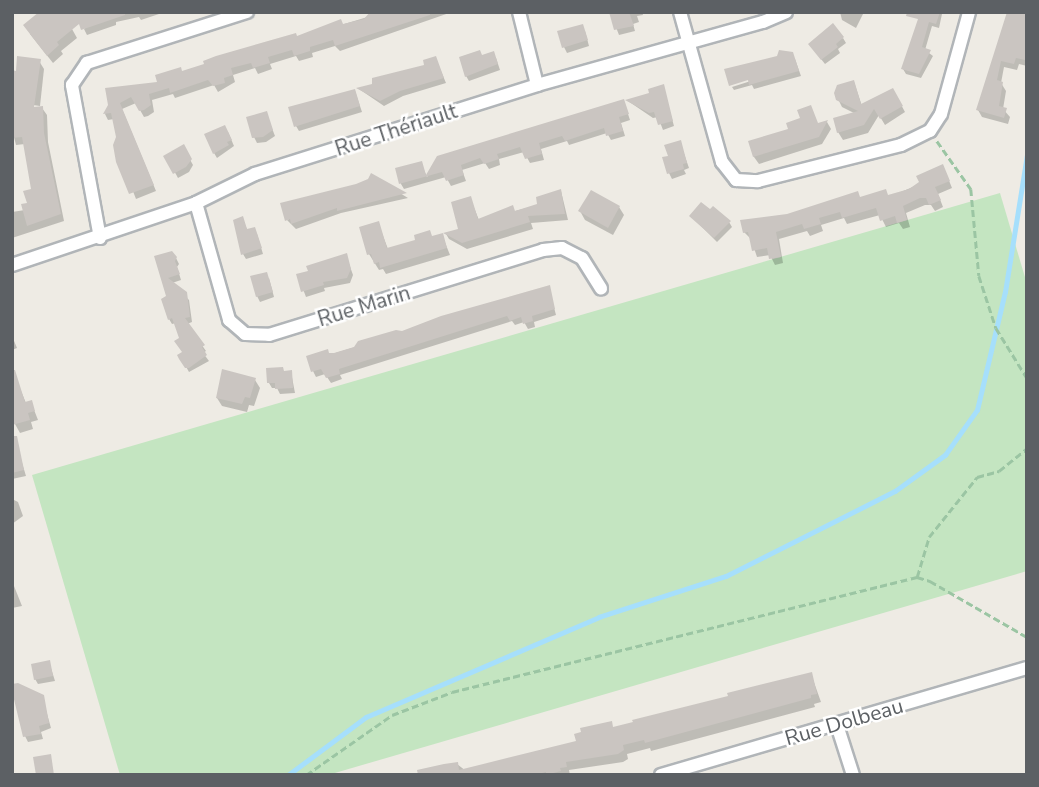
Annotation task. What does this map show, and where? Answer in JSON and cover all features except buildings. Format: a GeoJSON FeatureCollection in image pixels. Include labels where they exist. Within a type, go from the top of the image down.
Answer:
{"type":"FeatureCollection","features":[{"type":"Feature","properties":{"kind":"street"},"geometry":{"type":"LineString","coordinates":[[100,238],[72,85],[87,63],[247,12]]}},
{"type":"Feature","properties":{"kind":"street"},"geometry":{"type":"LineString","coordinates":[[519,12],[537,85]]}},
{"type":"Feature","properties":{"kind":"street"},"geometry":{"type":"LineString","coordinates":[[680,12],[722,162],[736,180],[758,181],[901,145],[930,131],[941,114],[969,12]]}},
{"type":"Feature","properties":{"kind":"street","name":"Rue Thériault"},"geometry":{"type":"LineString","coordinates":[[12,265],[100,238],[197,203],[255,174],[537,85],[763,22],[786,12]]}},
{"type":"Feature","properties":{"kind":"street","name":"Rue Marin"},"geometry":{"type":"LineString","coordinates":[[197,203],[229,320],[245,334],[269,335],[544,250],[562,248],[582,258],[601,289]]}},
{"type":"Feature","properties":{"kind":"street","name":"Rue Dolbeau"},"geometry":{"type":"LineString","coordinates":[[662,775],[1027,668]]}},
{"type":"Feature","properties":{"kind":"street"},"geometry":{"type":"LineString","coordinates":[[837,725],[853,775]]}},
{"type":"Feature","properties":{"kind":"path"},"geometry":{"type":"LineString","coordinates":[[930,131],[971,189],[979,276],[996,328],[1027,378]]}},
{"type":"Feature","properties":{"kind":"path"},"geometry":{"type":"LineString","coordinates":[[917,578],[929,537],[977,477],[999,471],[1027,448]]}},
{"type":"Feature","properties":{"kind":"path"},"geometry":{"type":"LineString","coordinates":[[306,775],[392,715],[452,692],[917,578],[930,581],[1027,637]]}},
{"type":"Feature","properties":{"kind":"green space"},"geometry":{"type":"Polygon","coordinates":[[[1000,193],[1027,284],[1027,571],[328,775],[120,775],[32,475],[1000,193]]]}},
{"type":"Feature","properties":{"kind":"waterway"},"geometry":{"type":"LineString","coordinates":[[288,775],[366,717],[599,617],[726,576],[895,491],[945,455],[977,410],[1005,292],[1027,154]]}}]}
